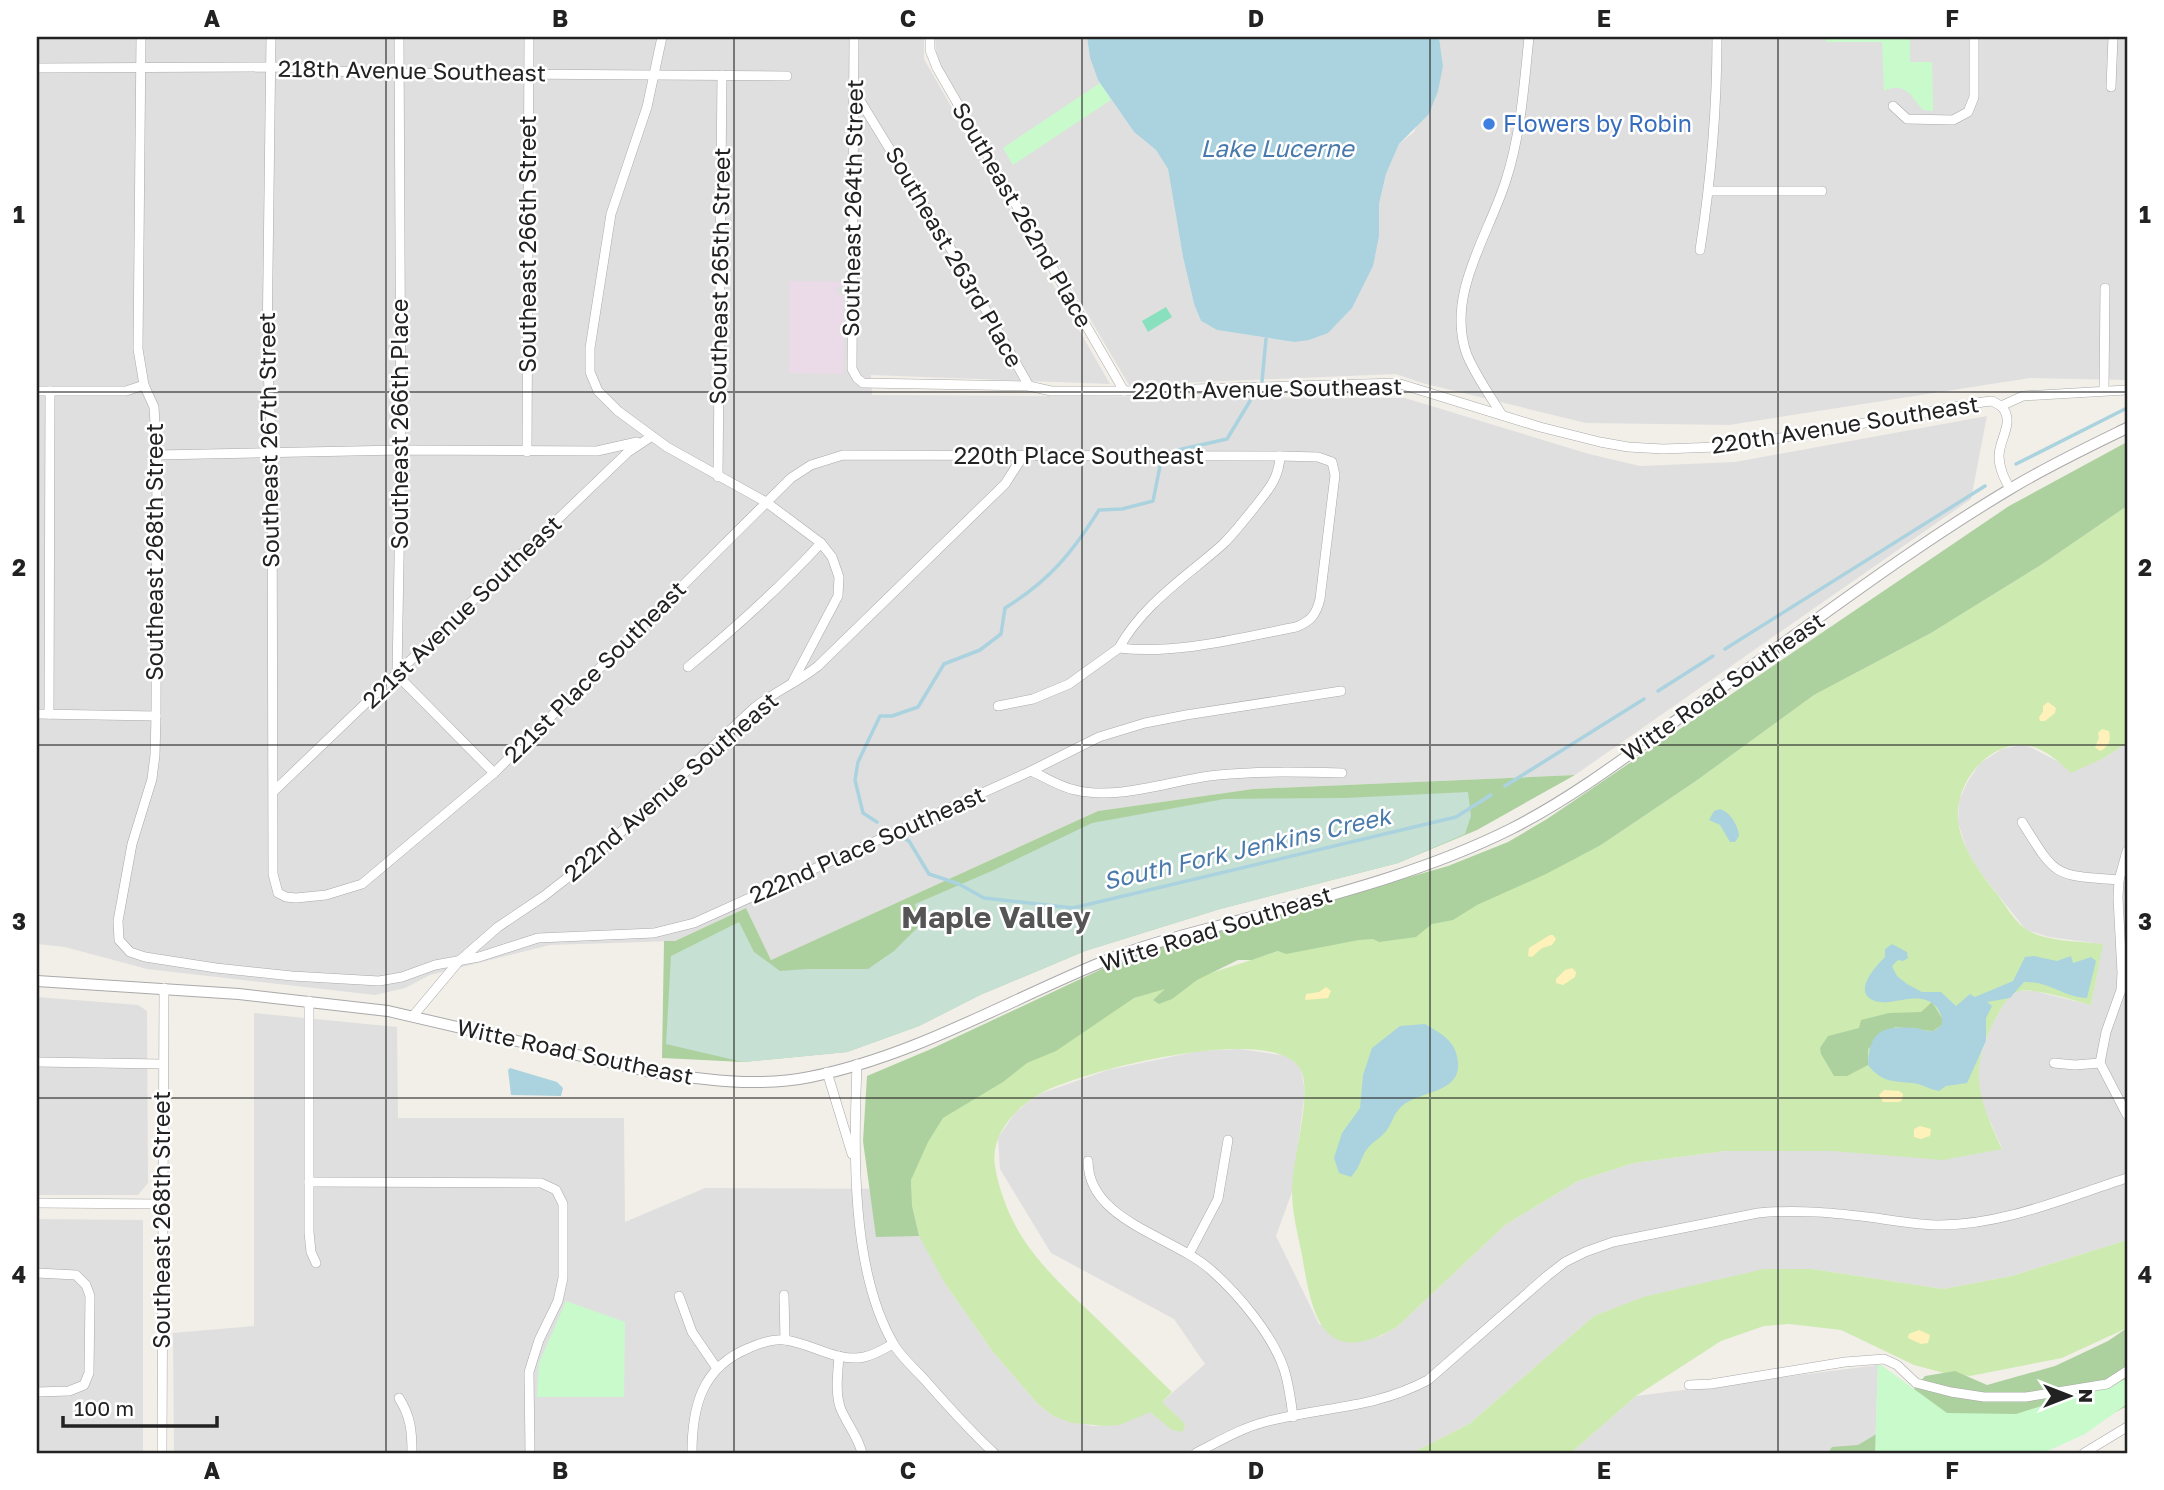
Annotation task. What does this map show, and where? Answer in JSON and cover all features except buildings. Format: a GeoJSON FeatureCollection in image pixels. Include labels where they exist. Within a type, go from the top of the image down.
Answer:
{"type":"FeatureCollection","features":[{"type":"Feature","properties":{"kind":"street","name":"Southeast 268th Street"},"geometry":{"type":"LineString","coordinates":[[119,940],[118,921],[132,844],[152,779],[156,716],[157,455],[154,407],[144,384],[138,349],[141,37]]}},
{"type":"Feature","properties":{"kind":"street","name":"Southeast 267th Street"},"geometry":{"type":"LineString","coordinates":[[271,37],[267,348],[272,452],[271,721],[274,885],[278,893],[286,897],[326,895],[362,884]]}},
{"type":"Feature","properties":{"kind":"street","name":"Southeast 266th Place"},"geometry":{"type":"LineString","coordinates":[[397,675],[401,450],[399,37]]}},
{"type":"Feature","properties":{"kind":"street","name":"Southeast 266th Street"},"geometry":{"type":"LineString","coordinates":[[527,452],[529,37]]}},
{"type":"Feature","properties":{"kind":"street"},"geometry":{"type":"LineString","coordinates":[[662,37],[648,107],[611,214],[589,360],[593,381],[606,401],[667,447],[766,502],[821,543],[837,568],[840,586],[838,596],[792,683]]}},
{"type":"Feature","properties":{"kind":"street","name":"Southeast 264th Street"},"geometry":{"type":"LineString","coordinates":[[854,37],[852,369],[857,378]]}},
{"type":"Feature","properties":{"kind":"street","name":"Southeast 262nd Place"},"geometry":{"type":"LineString","coordinates":[[930,37],[930,50],[937,68],[1124,391]]}},
{"type":"Feature","properties":{"kind":"street"},"geometry":{"type":"LineString","coordinates":[[1502,415],[1467,354],[1461,314],[1469,275],[1513,156],[1529,37]]}},
{"type":"Feature","properties":{"kind":"street"},"geometry":{"type":"LineString","coordinates":[[1700,250],[1709,191],[1717,104],[1717,37]]}},
{"type":"Feature","properties":{"kind":"street"},"geometry":{"type":"LineString","coordinates":[[1893,106],[1908,119],[1952,120],[1968,112],[1974,97],[1974,37]]}},
{"type":"Feature","properties":{"kind":"street"},"geometry":{"type":"LineString","coordinates":[[2110,87],[2113,37]]}},
{"type":"Feature","properties":{"kind":"street","name":"218th Avenue Southeast"},"geometry":{"type":"LineString","coordinates":[[37,68],[271,68],[398,73],[787,76]]}},
{"type":"Feature","properties":{"kind":"street","name":"Southeast 265th Street"},"geometry":{"type":"LineString","coordinates":[[718,477],[722,75]]}},
{"type":"Feature","properties":{"kind":"street","name":"Southeast 263rd Place"},"geometry":{"type":"LineString","coordinates":[[855,93],[957,259],[1029,386]]}},
{"type":"Feature","properties":{"kind":"street"},"geometry":{"type":"LineString","coordinates":[[1709,191],[1822,191]]}},
{"type":"Feature","properties":{"kind":"street"},"geometry":{"type":"LineString","coordinates":[[2104,390],[2105,288]]}},
{"type":"Feature","properties":{"kind":"street","name":"220th Avenue Southeast"},"geometry":{"type":"LineString","coordinates":[[857,378],[863,383],[871,384],[1029,386],[1051,391],[1397,383],[1600,442],[1628,447],[1684,448],[1769,440],[1983,402],[1992,401],[2001,407],[2023,396],[2126,390]]}},
{"type":"Feature","properties":{"kind":"street"},"geometry":{"type":"LineString","coordinates":[[37,391],[125,391],[144,384]]}},
{"type":"Feature","properties":{"kind":"street"},"geometry":{"type":"LineString","coordinates":[[49,714],[50,391]]}},
{"type":"Feature","properties":{"kind":"street"},"geometry":{"type":"LineString","coordinates":[[2001,407],[2008,417],[2000,446],[2000,468],[2010,489]]}},
{"type":"Feature","properties":{"kind":"street","name":"Witte Road Southeast"},"geometry":{"type":"LineString","coordinates":[[37,981],[164,988],[309,1001],[413,1016],[646,1071],[686,1077],[739,1082],[808,1077],[827,1072],[946,1034],[1104,961],[1423,866],[1508,830],[1546,809],[1616,763],[1904,559],[2010,489],[2127,428]]}},
{"type":"Feature","properties":{"kind":"street"},"geometry":{"type":"LineString","coordinates":[[157,455],[401,450],[597,452],[652,436]]}},
{"type":"Feature","properties":{"kind":"street","name":"221st Avenue Southeast"},"geometry":{"type":"LineString","coordinates":[[274,790],[628,452],[652,436]]}},
{"type":"Feature","properties":{"kind":"street","name":"220th Place Southeast"},"geometry":{"type":"LineString","coordinates":[[826,460],[843,455],[1280,456],[1318,457],[1332,462],[1335,475],[1320,599],[1314,617],[1296,627],[1215,642],[1143,651],[1119,648]]}},
{"type":"Feature","properties":{"kind":"street","name":"222nd Avenue Southeast"},"geometry":{"type":"LineString","coordinates":[[458,961],[498,927],[594,858],[754,708],[818,666],[1005,484],[1023,456]]}},
{"type":"Feature","properties":{"kind":"street"},"geometry":{"type":"LineString","coordinates":[[998,706],[1032,699],[1069,684],[1119,648],[1132,627],[1166,592],[1229,538],[1274,483],[1280,456]]}},
{"type":"Feature","properties":{"kind":"street","name":"221st Place Southeast"},"geometry":{"type":"LineString","coordinates":[[362,884],[494,773],[801,470],[826,460]]}},
{"type":"Feature","properties":{"kind":"street"},"geometry":{"type":"LineString","coordinates":[[688,667],[743,622],[821,543]]}},
{"type":"Feature","properties":{"kind":"street"},"geometry":{"type":"LineString","coordinates":[[397,675],[494,773]]}},
{"type":"Feature","properties":{"kind":"street","name":"222nd Place Southeast"},"geometry":{"type":"LineString","coordinates":[[119,940],[130,952],[145,957],[216,968],[304,977],[391,980],[435,965],[480,957],[538,938],[654,933],[694,923],[1031,771],[1099,737],[1145,723],[1341,691]]}},
{"type":"Feature","properties":{"kind":"street"},"geometry":{"type":"LineString","coordinates":[[37,713],[156,716]]}},
{"type":"Feature","properties":{"kind":"street"},"geometry":{"type":"LineString","coordinates":[[1031,771],[1074,790],[1100,793],[1152,788],[1216,775],[1342,773]]}},
{"type":"Feature","properties":{"kind":"street"},"geometry":{"type":"LineString","coordinates":[[2022,822],[2045,860],[2057,871],[2074,877],[2119,880]]}},
{"type":"Feature","properties":{"kind":"street"},"geometry":{"type":"LineString","coordinates":[[2127,851],[2119,880],[2121,990],[2102,1044],[2100,1063],[2127,1115]]}},
{"type":"Feature","properties":{"kind":"street"},"geometry":{"type":"LineString","coordinates":[[413,1016],[458,961]]}},
{"type":"Feature","properties":{"kind":"street","name":"Southeast 268th Street"},"geometry":{"type":"LineString","coordinates":[[162,1453],[164,988]]}},
{"type":"Feature","properties":{"kind":"street"},"geometry":{"type":"LineString","coordinates":[[309,1001],[309,1232],[311,1252],[316,1263]]}},
{"type":"Feature","properties":{"kind":"street"},"geometry":{"type":"LineString","coordinates":[[37,1062],[162,1064]]}},
{"type":"Feature","properties":{"kind":"street"},"geometry":{"type":"LineString","coordinates":[[2054,1063],[2100,1063]]}},
{"type":"Feature","properties":{"kind":"street"},"geometry":{"type":"LineString","coordinates":[[856,1064],[854,1162],[866,1261],[878,1307],[893,1344],[993,1453]]}},
{"type":"Feature","properties":{"kind":"street"},"geometry":{"type":"LineString","coordinates":[[827,1072],[854,1162]]}},
{"type":"Feature","properties":{"kind":"street"},"geometry":{"type":"LineString","coordinates":[[1189,1254],[1217,1199],[1228,1140]]}},
{"type":"Feature","properties":{"kind":"street"},"geometry":{"type":"LineString","coordinates":[[1088,1161],[1091,1184],[1103,1202],[1126,1219],[1189,1254],[1210,1269],[1253,1316],[1283,1367],[1293,1417]]}},
{"type":"Feature","properties":{"kind":"street"},"geometry":{"type":"LineString","coordinates":[[1196,1453],[1265,1422],[1384,1399],[1428,1380],[1565,1262],[1613,1242],[1780,1211],[1801,1210],[1919,1224],[1962,1224],[2024,1211],[2127,1178]]}},
{"type":"Feature","properties":{"kind":"street"},"geometry":{"type":"LineString","coordinates":[[309,1182],[541,1183],[556,1190],[563,1204],[563,1278],[558,1301],[539,1340],[529,1372],[530,1453]]}},
{"type":"Feature","properties":{"kind":"street"},"geometry":{"type":"LineString","coordinates":[[37,1203],[162,1204]]}},
{"type":"Feature","properties":{"kind":"street"},"geometry":{"type":"LineString","coordinates":[[37,1273],[72,1274],[83,1280],[90,1296],[89,1373],[83,1385],[69,1391],[37,1392]]}},
{"type":"Feature","properties":{"kind":"street"},"geometry":{"type":"LineString","coordinates":[[784,1295],[785,1340]]}},
{"type":"Feature","properties":{"kind":"street"},"geometry":{"type":"LineString","coordinates":[[679,1296],[692,1332],[716,1367]]}},
{"type":"Feature","properties":{"kind":"street"},"geometry":{"type":"LineString","coordinates":[[692,1453],[692,1431],[698,1401],[716,1367],[731,1356],[758,1344],[785,1340],[839,1356],[865,1357],[893,1344]]}},
{"type":"Feature","properties":{"kind":"street"},"geometry":{"type":"LineString","coordinates":[[839,1356],[837,1392],[840,1408],[858,1440],[862,1453]]}},
{"type":"Feature","properties":{"kind":"street"},"geometry":{"type":"LineString","coordinates":[[1689,1385],[1711,1384],[1845,1362],[1884,1359],[1897,1365],[1916,1383],[1984,1397],[2026,1397],[2106,1384],[2127,1371]]}},
{"type":"Feature","properties":{"kind":"street"},"geometry":{"type":"LineString","coordinates":[[399,1398],[409,1415],[412,1453]]}},
{"type":"Feature","properties":{"kind":"street"},"geometry":{"type":"LineString","coordinates":[[2084,1453],[2127,1427]]}},
{"type":"Feature","properties":{"kind":"shaded area"},"geometry":{"type":"Polygon","coordinates":[[[37,37],[924,37],[924,59],[1110,384],[871,375],[872,395],[1405,398],[1589,454],[1640,466],[1735,462],[1987,416],[1971,499],[1575,775],[1253,789],[1098,811],[771,960],[746,908],[675,941],[550,945],[430,975],[405,988],[375,995],[147,969],[65,947],[37,944],[37,37]]]}},
{"type":"Feature","properties":{"kind":"shaded area"},"geometry":{"type":"Polygon","coordinates":[[[935,37],[1087,37],[1090,58],[1098,80],[1134,132],[1156,150],[1168,169],[1183,257],[1194,304],[1201,321],[1217,330],[1294,342],[1379,236],[1379,204],[1386,174],[1399,144],[1414,132],[1443,66],[1439,37],[2127,37],[2127,380],[2030,378],[1729,425],[1586,423],[1422,383],[1396,374],[1129,385],[939,62],[935,37]]]}},
{"type":"Feature","properties":{"kind":"shaded area"},"geometry":{"type":"Polygon","coordinates":[[[789,281],[844,282],[844,286],[836,288],[836,294],[844,296],[843,374],[789,373],[789,281]]]}},
{"type":"Feature","properties":{"kind":"shaded area"},"geometry":{"type":"Polygon","coordinates":[[[2127,743],[2127,1240],[2012,1276],[1943,1289],[1812,1269],[1594,1316],[1469,1424],[1412,1453],[174,1453],[173,1333],[254,1326],[254,1013],[397,1027],[398,1118],[624,1118],[625,1222],[705,1188],[911,1189],[944,1282],[993,1352],[1037,1403],[1053,1416],[1092,1426],[1120,1424],[1154,1409],[1205,1364],[1174,1319],[1051,1253],[1000,1169],[998,1138],[1014,1114],[1029,1101],[1042,1093],[1108,1070],[1199,1051],[1240,1049],[1288,1056],[1301,1068],[1305,1092],[1292,1192],[1276,1236],[1319,1324],[1359,1341],[1381,1336],[1397,1327],[1505,1225],[1578,1181],[1634,1163],[1725,1151],[2002,1148],[1981,1101],[1977,1082],[1979,1061],[1990,1029],[2005,1001],[2018,991],[2034,991],[2091,1005],[2102,944],[2049,937],[2026,930],[1976,867],[1966,848],[1958,822],[1959,800],[1980,763],[2002,749],[2021,745],[2030,747],[2061,763],[2104,758],[2127,743]]]}},
{"type":"Feature","properties":{"kind":"shaded area"},"geometry":{"type":"Polygon","coordinates":[[[37,997],[138,1005],[147,1011],[148,1183],[138,1195],[37,1195],[37,997]]]}},
{"type":"Feature","properties":{"kind":"shaded area"},"geometry":{"type":"Polygon","coordinates":[[[37,1219],[143,1220],[143,1453],[37,1453],[37,1219]]]}},
{"type":"Feature","properties":{"kind":"shaded area"},"geometry":{"type":"Polygon","coordinates":[[[1878,1365],[1875,1453],[1571,1453],[1636,1396],[1878,1365]]]}},
{"type":"Feature","properties":{"kind":"green space"},"geometry":{"type":"Polygon","coordinates":[[[1826,37],[1910,37],[1910,62],[1932,62],[1933,111],[1923,110],[1911,95],[1902,89],[1891,88],[1884,91],[1882,42],[1826,42],[1826,37]]]}},
{"type":"Feature","properties":{"kind":"green space"},"geometry":{"type":"Polygon","coordinates":[[[1100,83],[1111,100],[1013,165],[1003,148],[1100,83]]]}},
{"type":"Feature","properties":{"kind":"green space"},"geometry":{"type":"Polygon","coordinates":[[[1166,307],[1172,317],[1148,332],[1142,321],[1166,307]]]}},
{"type":"Feature","properties":{"kind":"green space"},"geometry":{"type":"Polygon","coordinates":[[[2127,442],[2127,506],[2041,565],[1931,633],[1814,695],[1696,781],[1601,845],[1546,874],[1477,905],[1453,920],[1432,924],[1416,937],[1379,942],[1373,939],[1359,940],[1286,954],[1278,951],[1252,960],[1238,960],[1197,980],[1172,999],[1159,1004],[1153,1000],[1165,989],[1134,998],[1056,1051],[1027,1063],[1003,1082],[943,1118],[928,1142],[911,1180],[912,1206],[919,1236],[876,1237],[863,1141],[867,1076],[1108,966],[1160,948],[1448,866],[1508,842],[1547,819],[2009,506],[2127,442]]]}},
{"type":"Feature","properties":{"kind":"green space"},"geometry":{"type":"Polygon","coordinates":[[[2127,506],[2127,743],[2104,758],[2071,773],[2049,754],[2035,748],[2021,745],[2008,747],[1984,759],[1975,769],[1967,781],[1958,806],[1960,830],[1972,860],[2020,924],[2037,935],[2103,944],[2091,1005],[2043,992],[2024,991],[2010,996],[1997,1016],[1982,1053],[1979,1083],[1987,1114],[2002,1149],[1943,1160],[1832,1151],[1725,1151],[1634,1163],[1578,1181],[1505,1225],[1397,1327],[1372,1339],[1352,1342],[1337,1339],[1325,1330],[1317,1316],[1296,1224],[1292,1200],[1293,1179],[1305,1092],[1299,1067],[1281,1055],[1252,1049],[1173,1055],[1093,1074],[1040,1094],[1022,1107],[1006,1124],[1000,1133],[994,1155],[999,1185],[1010,1214],[1031,1250],[1065,1288],[1172,1392],[1162,1402],[1183,1422],[1185,1426],[1182,1432],[1172,1430],[1150,1412],[1120,1425],[1105,1426],[1072,1423],[1053,1416],[1037,1403],[993,1352],[944,1282],[919,1236],[912,1206],[911,1180],[923,1134],[1060,1022],[1285,949],[1524,883],[1601,845],[1696,781],[1814,695],[1931,633],[2041,565],[2127,506]]]}},
{"type":"Feature","properties":{"kind":"green space"},"geometry":{"type":"Polygon","coordinates":[[[1575,775],[1477,830],[1398,863],[1220,909],[1085,951],[980,995],[919,1026],[847,1052],[743,1062],[662,1058],[664,941],[675,941],[746,908],[771,960],[1098,811],[1253,789],[1575,775]]]}},
{"type":"Feature","properties":{"kind":"green space"},"geometry":{"type":"Polygon","coordinates":[[[1468,792],[1471,816],[1465,834],[1398,863],[1220,909],[1085,951],[980,995],[919,1026],[847,1052],[743,1062],[666,1044],[671,956],[739,922],[754,952],[780,971],[868,969],[894,951],[919,926],[915,904],[1092,823],[1224,799],[1345,798],[1468,792]]]}},
{"type":"Feature","properties":{"kind":"green space"},"geometry":{"type":"Polygon","coordinates":[[[1932,1002],[1943,1020],[1942,1025],[1933,1031],[1895,1027],[1868,1049],[1868,1065],[1847,1076],[1834,1076],[1820,1048],[1828,1036],[1859,1028],[1861,1020],[1889,1013],[1921,1012],[1932,1002]]]}},
{"type":"Feature","properties":{"kind":"green space"},"geometry":{"type":"Polygon","coordinates":[[[2127,1240],[2127,1328],[2062,1358],[1970,1376],[1914,1365],[1841,1330],[1789,1324],[1764,1326],[1721,1341],[1636,1396],[1571,1453],[1412,1453],[1469,1424],[1594,1316],[1643,1297],[1764,1269],[1812,1269],[1943,1289],[2012,1276],[2127,1240]]]}},
{"type":"Feature","properties":{"kind":"green space"},"geometry":{"type":"Polygon","coordinates":[[[566,1301],[625,1322],[624,1397],[537,1397],[539,1363],[566,1301]]]}},
{"type":"Feature","properties":{"kind":"green space"},"geometry":{"type":"Polygon","coordinates":[[[2127,1328],[2127,1406],[2038,1453],[1828,1453],[1832,1447],[1858,1445],[1883,1430],[1925,1376],[1955,1371],[1987,1385],[2055,1366],[2108,1341],[2127,1328]]]}},
{"type":"Feature","properties":{"kind":"green space"},"geometry":{"type":"Polygon","coordinates":[[[1878,1365],[1947,1413],[2016,1414],[2127,1379],[2127,1404],[2085,1434],[2043,1453],[1875,1453],[1878,1365]]]}},
{"type":"Feature","properties":{"kind":"sand"},"geometry":{"type":"Polygon","coordinates":[[[2048,702],[2056,708],[2055,713],[2045,721],[2040,721],[2043,706],[2048,702]]]}},
{"type":"Feature","properties":{"kind":"sand"},"geometry":{"type":"Polygon","coordinates":[[[2102,729],[2109,731],[2110,738],[2107,746],[2100,751],[2095,747],[2098,733],[2102,729]]]}},
{"type":"Feature","properties":{"kind":"sand"},"geometry":{"type":"Polygon","coordinates":[[[1550,935],[1556,939],[1552,945],[1542,948],[1532,957],[1528,956],[1529,948],[1550,935]]]}},
{"type":"Feature","properties":{"kind":"sand"},"geometry":{"type":"Polygon","coordinates":[[[1572,968],[1576,972],[1575,977],[1563,985],[1556,983],[1556,979],[1565,970],[1572,968]]]}},
{"type":"Feature","properties":{"kind":"sand"},"geometry":{"type":"Polygon","coordinates":[[[1326,987],[1331,991],[1328,998],[1305,1000],[1306,994],[1319,992],[1326,987]]]}},
{"type":"Feature","properties":{"kind":"sand"},"geometry":{"type":"Polygon","coordinates":[[[1884,1090],[1899,1091],[1903,1094],[1902,1100],[1883,1102],[1879,1095],[1884,1090]]]}},
{"type":"Feature","properties":{"kind":"sand"},"geometry":{"type":"Polygon","coordinates":[[[1920,1126],[1931,1129],[1930,1136],[1921,1139],[1914,1137],[1914,1129],[1920,1126]]]}},
{"type":"Feature","properties":{"kind":"sand"},"geometry":{"type":"Polygon","coordinates":[[[1919,1330],[1930,1335],[1928,1343],[1921,1344],[1908,1338],[1909,1334],[1919,1330]]]}},
{"type":"Feature","properties":{"kind":"water","name":"Lake Lucerne"},"geometry":{"type":"Polygon","coordinates":[[[1087,37],[1439,37],[1443,66],[1438,91],[1429,114],[1399,144],[1386,174],[1379,204],[1379,236],[1373,266],[1352,308],[1328,333],[1294,342],[1217,330],[1201,321],[1194,304],[1183,257],[1168,169],[1156,150],[1134,132],[1098,80],[1090,58],[1087,37]]]}},
{"type":"Feature","properties":{"kind":"water"},"geometry":{"type":"Polygon","coordinates":[[[1720,809],[1731,816],[1737,828],[1739,836],[1735,842],[1730,842],[1720,825],[1709,820],[1714,811],[1720,809]]]}},
{"type":"Feature","properties":{"kind":"water"},"geometry":{"type":"Polygon","coordinates":[[[1892,944],[1907,952],[1908,958],[1898,960],[1892,966],[1897,976],[1922,992],[1941,992],[1956,1006],[1970,994],[1975,997],[2013,981],[2025,957],[2034,956],[2057,961],[2071,956],[2073,963],[2091,957],[2096,961],[2087,998],[2041,984],[2024,982],[2010,998],[1987,1002],[1992,1006],[1986,1018],[1986,1041],[1967,1083],[1946,1086],[1939,1091],[1918,1084],[1885,1079],[1868,1065],[1871,1044],[1880,1032],[1895,1028],[1933,1031],[1942,1025],[1938,1009],[1924,999],[1882,1002],[1868,997],[1865,986],[1868,979],[1885,957],[1885,949],[1892,944]]]}},
{"type":"Feature","properties":{"kind":"water"},"geometry":{"type":"Polygon","coordinates":[[[1425,1024],[1451,1043],[1457,1055],[1457,1073],[1453,1081],[1407,1102],[1400,1108],[1386,1131],[1367,1149],[1351,1177],[1339,1173],[1334,1158],[1342,1133],[1360,1108],[1363,1075],[1372,1048],[1400,1026],[1425,1024]]]}},
{"type":"Feature","properties":{"kind":"water"},"geometry":{"type":"Polygon","coordinates":[[[510,1068],[557,1082],[563,1088],[561,1096],[511,1095],[510,1068]]]}},
{"type":"Feature","properties":{"kind":"waterway","name":"South Fork Jenkins Creek"},"geometry":{"type":"LineString","coordinates":[[1262,381],[1266,339]]}},
{"type":"Feature","properties":{"kind":"waterway","name":"South Fork Jenkins Creek"},"geometry":{"type":"LineString","coordinates":[[1178,450],[1227,439],[1250,401]]}},
{"type":"Feature","properties":{"kind":"waterway","name":"South Fork Jenkins Creek"},"geometry":{"type":"LineString","coordinates":[[2016,464],[2127,408]]}},
{"type":"Feature","properties":{"kind":"waterway","name":"South Fork Jenkins Creek"},"geometry":{"type":"LineString","coordinates":[[877,822],[863,813],[855,780],[858,762],[880,716],[892,716],[918,707],[944,664],[980,650],[1001,634],[1005,608],[1021,598],[1058,565],[1099,510],[1122,509],[1153,501],[1160,466]]}},
{"type":"Feature","properties":{"kind":"waterway","name":"South Fork Jenkins Creek"},"geometry":{"type":"LineString","coordinates":[[1725,649],[1985,486]]}},
{"type":"Feature","properties":{"kind":"waterway","name":"South Fork Jenkins Creek"},"geometry":{"type":"LineString","coordinates":[[1658,691],[1713,656]]}},
{"type":"Feature","properties":{"kind":"waterway","name":"South Fork Jenkins Creek"},"geometry":{"type":"LineString","coordinates":[[1505,786],[1644,699]]}},
{"type":"Feature","properties":{"kind":"waterway","name":"South Fork Jenkins Creek"},"geometry":{"type":"LineString","coordinates":[[902,837],[909,841],[929,874],[959,884],[984,898],[1073,908],[1456,817],[1491,795]]}},
{"type":"Feature","properties":{"kind":"place","name":"Flowers by Robin"},"geometry":{"type":"Point","coordinates":[1489,124]}},
{"type":"Feature","properties":{"kind":"district","name":"Maple Valley"},"geometry":{"type":"Point","coordinates":[996,918]}}]}
